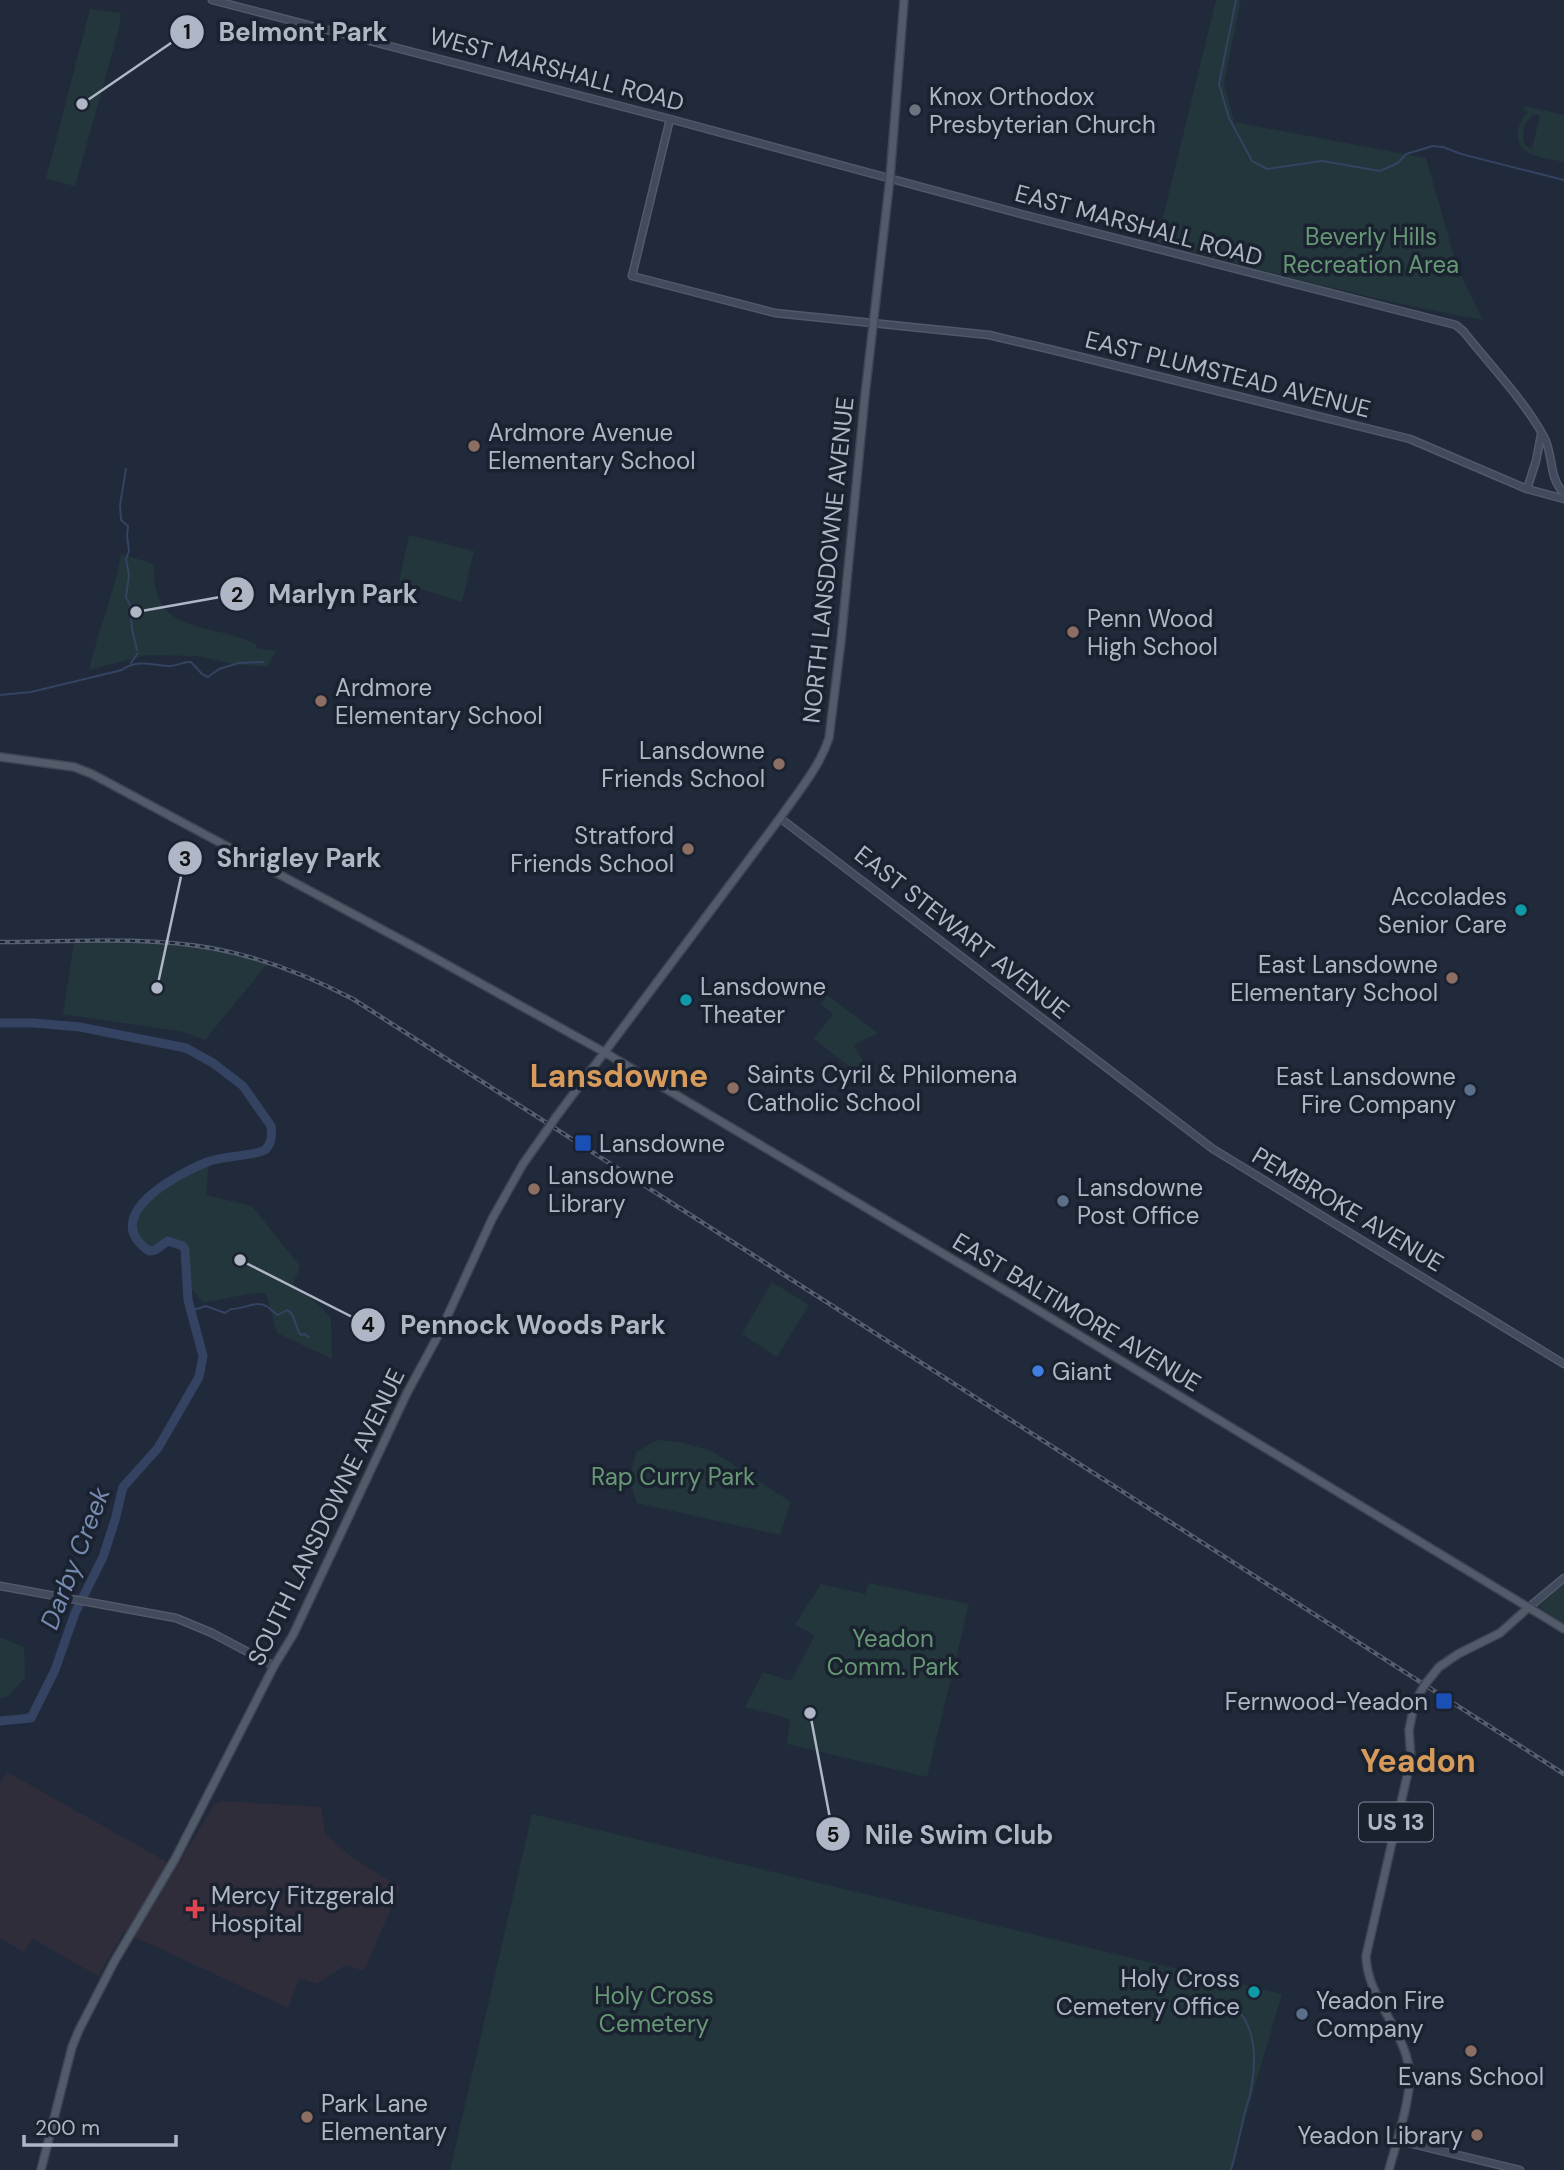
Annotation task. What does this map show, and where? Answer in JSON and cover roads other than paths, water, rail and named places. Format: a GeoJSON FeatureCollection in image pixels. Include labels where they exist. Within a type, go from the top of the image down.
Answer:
{"type":"FeatureCollection","features":[{"type":"Feature","properties":{"kind":"main road","name":"NORTH LANSDOWNE AVENUE"},"geometry":{"type":"LineString","coordinates":[[604,1052],[780,818],[813,771],[829,738],[890,178],[904,0]]}},
{"type":"Feature","properties":{"kind":"main road","name":"EAST BALTIMORE AVENUE"},"geometry":{"type":"LineString","coordinates":[[0,757],[74,767],[92,774],[604,1052],[1016,1297],[1564,1629]]}},
{"type":"Feature","properties":{"kind":"main road","name":"SOUTH LANSDOWNE AVENUE"},"geometry":{"type":"LineString","coordinates":[[41,2170],[75,2038],[131,1932],[205,1803],[274,1666],[310,1602],[492,1219],[523,1164],[604,1052]]}},
{"type":"Feature","properties":{"kind":"main road","name":"US 13"},"geometry":{"type":"LineString","coordinates":[[1389,2170],[1409,2084],[1409,2066],[1391,2020],[1377,1995],[1366,1956],[1411,1759],[1409,1730],[1415,1701],[1439,1667],[1458,1654],[1504,1631],[1528,1608]]}},
{"type":"Feature","properties":{"kind":"street","name":"WEST MARSHALL ROAD"},"geometry":{"type":"LineString","coordinates":[[212,0],[890,178]]}},
{"type":"Feature","properties":{"kind":"street","name":"EAST PLUMSTEAD AVENUE"},"geometry":{"type":"LineString","coordinates":[[670,119],[632,276],[775,313],[989,335],[1410,439],[1527,489],[1564,499]]}},
{"type":"Feature","properties":{"kind":"street","name":"EAST MARSHALL ROAD"},"geometry":{"type":"LineString","coordinates":[[890,178],[1458,326],[1538,427],[1548,448],[1554,480],[1564,493]]}},
{"type":"Feature","properties":{"kind":"street"},"geometry":{"type":"LineString","coordinates":[[1527,489],[1541,441],[1538,427]]}},
{"type":"Feature","properties":{"kind":"street","name":"EAST STEWART AVENUE"},"geometry":{"type":"LineString","coordinates":[[780,818],[1119,1076]]}},
{"type":"Feature","properties":{"kind":"street","name":"PEMBROKE AVENUE"},"geometry":{"type":"LineString","coordinates":[[1119,1076],[1223,1155],[1564,1364]]}},
{"type":"Feature","properties":{"kind":"street"},"geometry":{"type":"LineString","coordinates":[[1528,1608],[1564,1578]]}},
{"type":"Feature","properties":{"kind":"street"},"geometry":{"type":"LineString","coordinates":[[0,1586],[185,1621],[274,1666]]}},
{"type":"Feature","properties":{"kind":"street"},"geometry":{"type":"LineString","coordinates":[[1396,2140],[1520,2170]]}},
{"type":"Feature","properties":{"kind":"waterway"},"geometry":{"type":"LineString","coordinates":[[1236,0],[1219,84],[1229,118],[1252,161],[1267,169],[1322,161],[1380,171],[1398,163],[1406,154],[1433,146],[1564,180]]}},
{"type":"Feature","properties":{"kind":"waterway"},"geometry":{"type":"LineString","coordinates":[[126,469],[120,505],[121,520],[128,526],[129,551],[126,559],[129,575],[126,597],[130,605],[137,650]]}},
{"type":"Feature","properties":{"kind":"waterway"},"geometry":{"type":"LineString","coordinates":[[131,663],[138,653]]}},
{"type":"Feature","properties":{"kind":"waterway"},"geometry":{"type":"LineString","coordinates":[[0,695],[31,692],[139,664],[171,666],[191,662],[208,677],[219,669],[239,663],[263,662]]}},
{"type":"Feature","properties":{"kind":"waterway","name":"Darby Creek"},"geometry":{"type":"LineString","coordinates":[[0,1023],[80,1027],[186,1048],[213,1063],[243,1086],[271,1126],[270,1142],[265,1150],[214,1160],[194,1168],[162,1186],[137,1211],[132,1224],[136,1238],[149,1251],[168,1241],[183,1246],[185,1250],[188,1300],[203,1356],[199,1377],[158,1448],[123,1487],[103,1557],[75,1613],[55,1670],[31,1718],[0,1721]]}},
{"type":"Feature","properties":{"kind":"waterway"},"geometry":{"type":"LineString","coordinates":[[190,1311],[206,1306],[225,1313],[254,1304],[268,1307],[278,1315],[287,1310],[292,1314],[301,1335],[308,1337]]}},
{"type":"Feature","properties":{"kind":"waterway"},"geometry":{"type":"LineString","coordinates":[[1095,2013],[1147,2005],[1214,2001],[1228,2004],[1238,2011],[1250,2032],[1254,2058],[1251,2092],[1231,2170]]}},
{"type":"Feature","properties":{"kind":"railway"},"geometry":{"type":"LineString","coordinates":[[0,942],[132,941],[211,948],[284,968],[353,999],[1564,1774]]}},
{"type":"Feature","properties":{"kind":"place","name":"Belmont Park"},"geometry":{"type":"Point","coordinates":[82,104]}},
{"type":"Feature","properties":{"kind":"place","name":"Knox Orthodox Presbyterian Church"},"geometry":{"type":"Point","coordinates":[915,110]}},
{"type":"Feature","properties":{"kind":"place","name":"Ardmore Avenue Elementary School"},"geometry":{"type":"Point","coordinates":[474,446]}},
{"type":"Feature","properties":{"kind":"place","name":"Marlyn Park"},"geometry":{"type":"Point","coordinates":[136,612]}},
{"type":"Feature","properties":{"kind":"place","name":"Penn Wood High School"},"geometry":{"type":"Point","coordinates":[1073,632]}},
{"type":"Feature","properties":{"kind":"place","name":"Ardmore Elementary School"},"geometry":{"type":"Point","coordinates":[321,701]}},
{"type":"Feature","properties":{"kind":"place","name":"Lansdowne Friends School"},"geometry":{"type":"Point","coordinates":[779,764]}},
{"type":"Feature","properties":{"kind":"place","name":"Stratford Friends School"},"geometry":{"type":"Point","coordinates":[688,849]}},
{"type":"Feature","properties":{"kind":"place","name":"Accolades Senior Care"},"geometry":{"type":"Point","coordinates":[1521,910]}},
{"type":"Feature","properties":{"kind":"place","name":"East Lansdowne Elementary School"},"geometry":{"type":"Point","coordinates":[1452,978]}},
{"type":"Feature","properties":{"kind":"place","name":"Shrigley Park"},"geometry":{"type":"Point","coordinates":[157,988]}},
{"type":"Feature","properties":{"kind":"place","name":"Lansdowne Theater"},"geometry":{"type":"Point","coordinates":[686,1000]}},
{"type":"Feature","properties":{"kind":"place","name":"Saints Cyril & Philomena Catholic School"},"geometry":{"type":"Point","coordinates":[733,1088]}},
{"type":"Feature","properties":{"kind":"place","name":"East Lansdowne Fire Company"},"geometry":{"type":"Point","coordinates":[1470,1090]}},
{"type":"Feature","properties":{"kind":"place","name":"Lansdowne"},"geometry":{"type":"Point","coordinates":[583,1143]}},
{"type":"Feature","properties":{"kind":"place","name":"Lansdowne Library"},"geometry":{"type":"Point","coordinates":[534,1189]}},
{"type":"Feature","properties":{"kind":"place","name":"Lansdowne Post Office"},"geometry":{"type":"Point","coordinates":[1063,1201]}},
{"type":"Feature","properties":{"kind":"place","name":"Pennock Woods Park"},"geometry":{"type":"Point","coordinates":[240,1260]}},
{"type":"Feature","properties":{"kind":"place","name":"Giant"},"geometry":{"type":"Point","coordinates":[1038,1371]}},
{"type":"Feature","properties":{"kind":"place","name":"Fernwood-Yeadon"},"geometry":{"type":"Point","coordinates":[1444,1701]}},
{"type":"Feature","properties":{"kind":"place","name":"Nile Swim Club"},"geometry":{"type":"Point","coordinates":[810,1713]}},
{"type":"Feature","properties":{"kind":"place","name":"Mercy Fitzgerald Hospital"},"geometry":{"type":"Point","coordinates":[195,1909]}},
{"type":"Feature","properties":{"kind":"place","name":"Holy Cross Cemetery Office"},"geometry":{"type":"Point","coordinates":[1254,1992]}},
{"type":"Feature","properties":{"kind":"place","name":"Yeadon Fire Company"},"geometry":{"type":"Point","coordinates":[1302,2014]}},
{"type":"Feature","properties":{"kind":"place","name":"Evans School"},"geometry":{"type":"Point","coordinates":[1471,2051]}},
{"type":"Feature","properties":{"kind":"place","name":"Park Lane Elementary"},"geometry":{"type":"Point","coordinates":[307,2117]}},
{"type":"Feature","properties":{"kind":"place","name":"Yeadon Library"},"geometry":{"type":"Point","coordinates":[1477,2135]}},
{"type":"Feature","properties":{"kind":"district","name":"Lansdowne"},"geometry":{"type":"Point","coordinates":[619,1076]}},
{"type":"Feature","properties":{"kind":"district","name":"Yeadon"},"geometry":{"type":"Point","coordinates":[1418,1761]}},
{"type":"Feature","properties":{"kind":"park label","name":"Beverly Hills Recreation Area"},"geometry":{"type":"Point","coordinates":[1371,250]}},
{"type":"Feature","properties":{"kind":"park label","name":"Rap Curry Park"},"geometry":{"type":"Point","coordinates":[673,1476]}},
{"type":"Feature","properties":{"kind":"park label","name":"Yeadon Comm. Park"},"geometry":{"type":"Point","coordinates":[893,1652]}},
{"type":"Feature","properties":{"kind":"park label","name":"Holy Cross Cemetery"},"geometry":{"type":"Point","coordinates":[654,2009]}}]}
